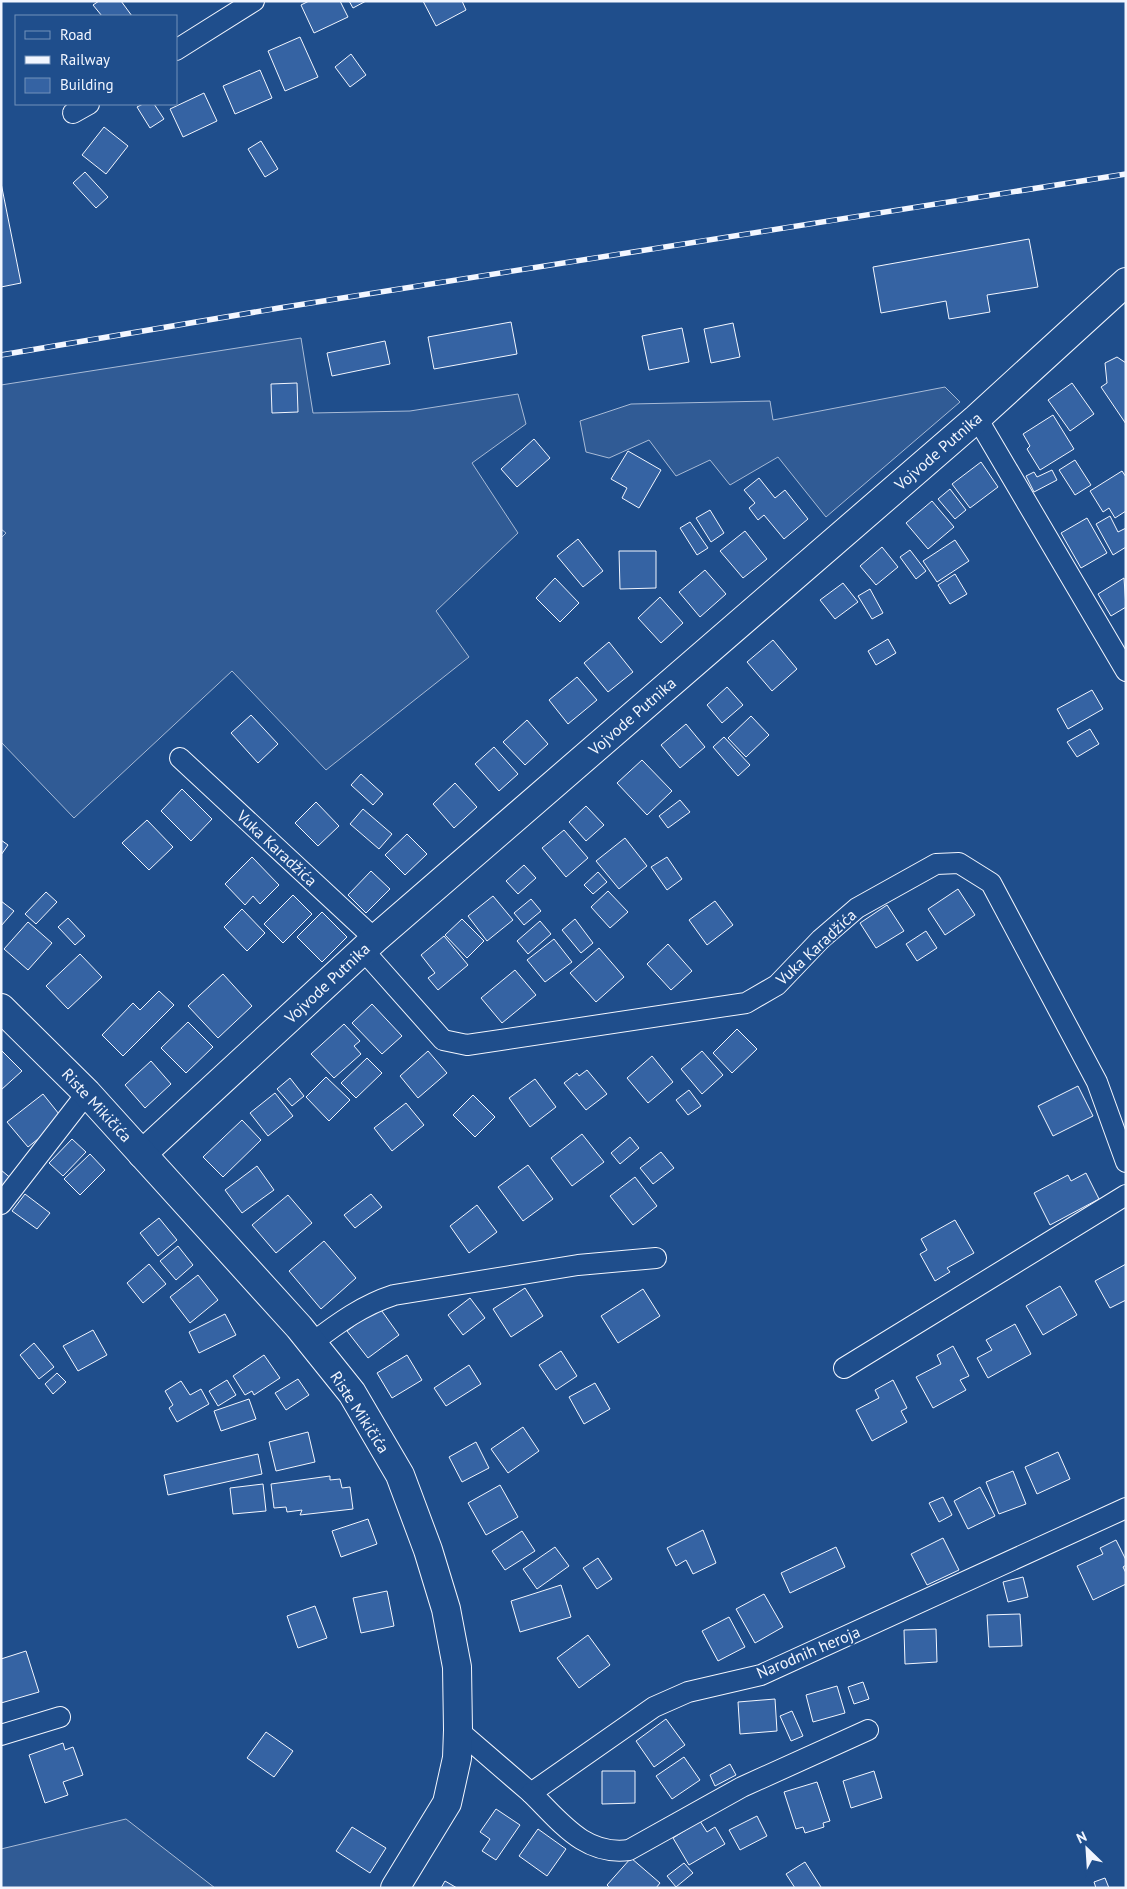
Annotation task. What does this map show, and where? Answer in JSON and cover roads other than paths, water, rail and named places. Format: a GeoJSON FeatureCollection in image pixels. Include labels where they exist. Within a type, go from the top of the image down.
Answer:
{"type":"FeatureCollection","features":[{"type":"Feature","properties":{"kind":"street"},"geometry":{"type":"LineString","coordinates":[[178,49],[254,1]]}},
{"type":"Feature","properties":{"kind":"street","name":"Vojvode Putnika"},"geometry":{"type":"LineString","coordinates":[[142,1154],[369,944],[977,418],[1126,282]]}},
{"type":"Feature","properties":{"kind":"street"},"geometry":{"type":"LineString","coordinates":[[977,418],[1126,671]]}},
{"type":"Feature","properties":{"kind":"street","name":"Vuka Karadžića"},"geometry":{"type":"LineString","coordinates":[[180,758],[369,944],[443,1040],[467,1045],[746,1003],[777,985],[822,939],[857,908],[936,864],[959,863],[991,883],[1097,1082],[1126,1162]]}},
{"type":"Feature","properties":{"kind":"street","name":"Riste Mikičića"},"geometry":{"type":"LineString","coordinates":[[4,1015],[87,1093],[312,1343],[352,1393],[400,1475],[428,1550],[446,1609],[457,1667],[458,1758],[447,1803],[395,1888]]}},
{"type":"Feature","properties":{"kind":"street"},"geometry":{"type":"LineString","coordinates":[[1,1204],[87,1093]]}},
{"type":"Feature","properties":{"kind":"street"},"geometry":{"type":"LineString","coordinates":[[844,1368],[1126,1195]]}},
{"type":"Feature","properties":{"kind":"street"},"geometry":{"type":"LineString","coordinates":[[312,1343],[348,1316],[376,1301],[394,1295],[578,1265],[656,1258]]}},
{"type":"Feature","properties":{"kind":"street","name":"Narodnih heroja"},"geometry":{"type":"LineString","coordinates":[[531,1792],[654,1707],[688,1692],[761,1675],[1126,1508]]}},
{"type":"Feature","properties":{"kind":"street"},"geometry":{"type":"LineString","coordinates":[[1,1735],[60,1717]]}},
{"type":"Feature","properties":{"kind":"street"},"geometry":{"type":"LineString","coordinates":[[458,1730],[531,1792],[571,1832],[591,1846],[613,1852],[629,1850],[742,1787],[868,1730]]}},
{"type":"Feature","properties":{"kind":"railway"},"geometry":{"type":"LineString","coordinates":[[1,355],[279,308],[1126,174]]}}]}
